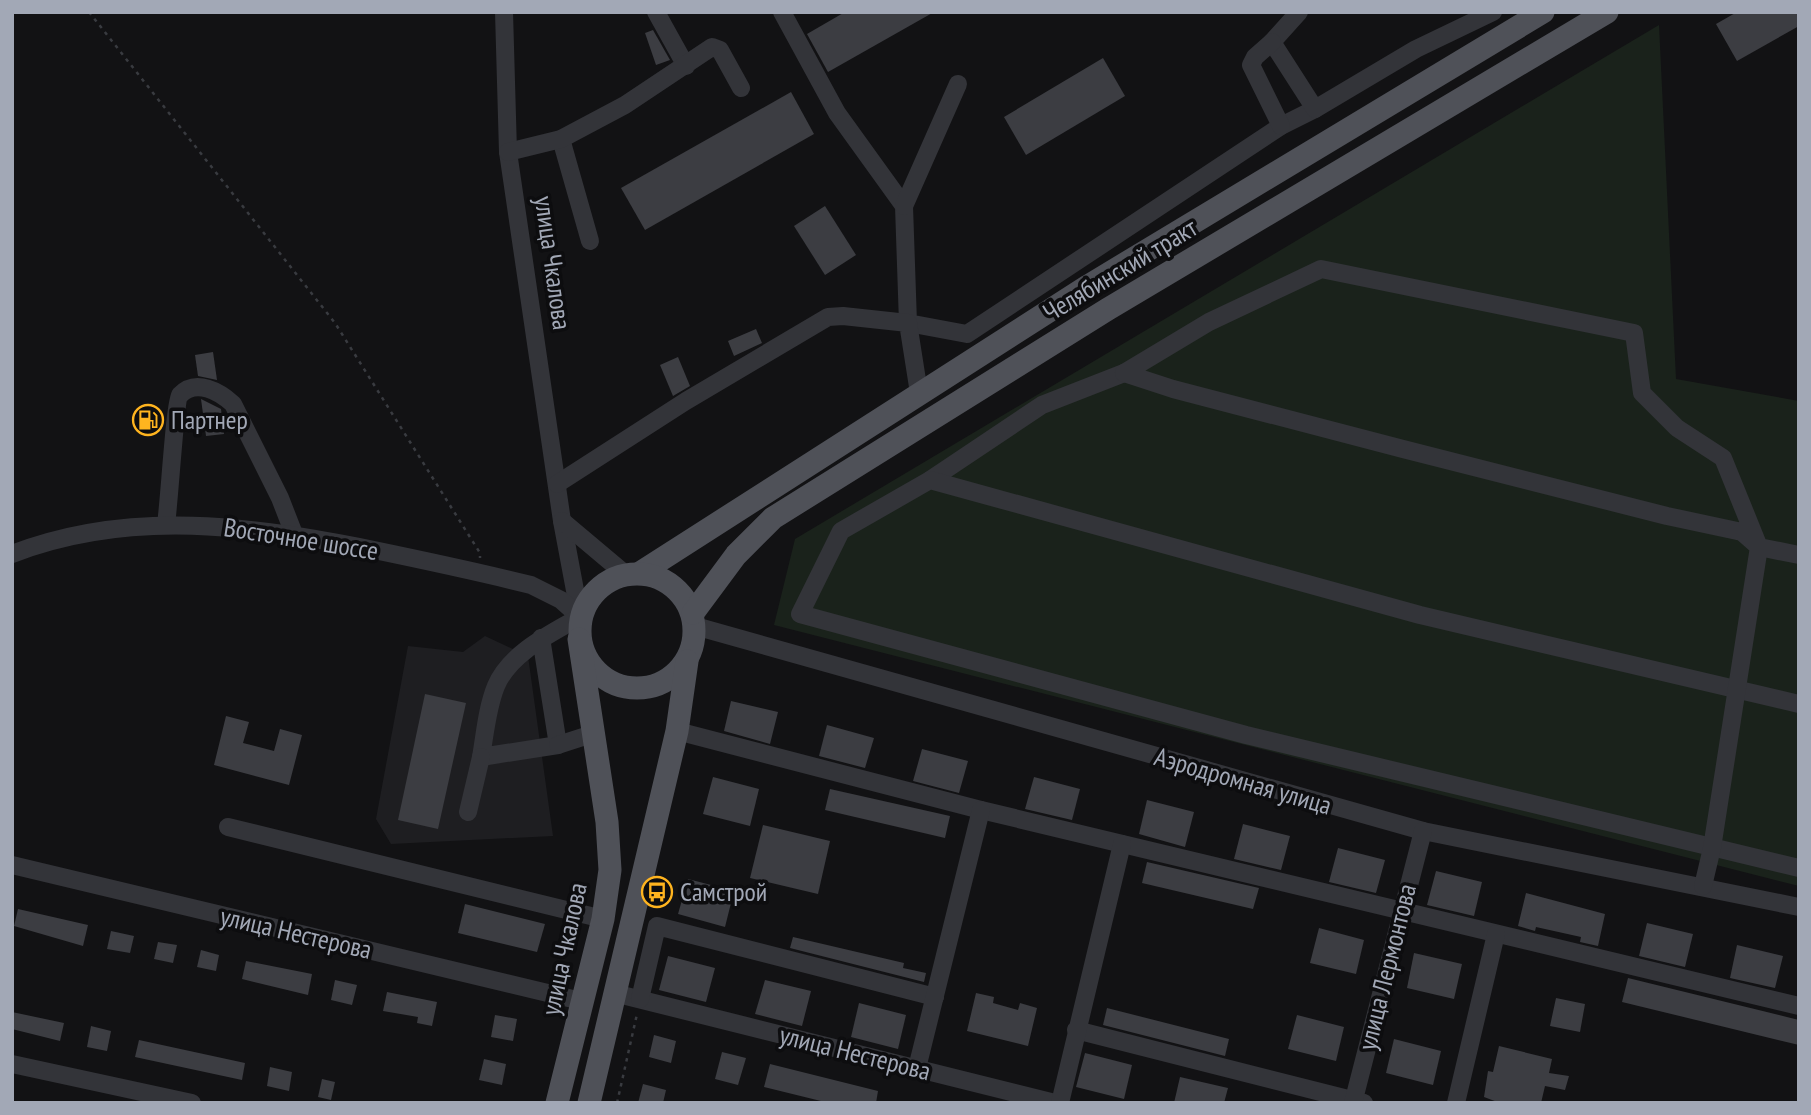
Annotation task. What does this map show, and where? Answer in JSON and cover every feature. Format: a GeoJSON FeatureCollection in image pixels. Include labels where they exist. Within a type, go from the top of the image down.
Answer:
{"type":"FeatureCollection","features":[{"type":"Feature","properties":{"kind":"main road","name":"Челябинский тракт"},"geometry":{"type":"LineString","coordinates":[[632,574],[1002,341],[1543,12]]}},
{"type":"Feature","properties":{"kind":"main road","name":"Челябинский тракт"},"geometry":{"type":"LineString","coordinates":[[694,620],[736,555],[773,518],[1120,302],[1607,12]]}},
{"type":"Feature","properties":{"kind":"main road"},"geometry":{"type":"LineString","coordinates":[[589,1103],[677,731],[694,620],[684,596],[669,583],[632,574],[605,582],[589,597],[580,628],[586,660],[607,681],[636,690],[665,682],[687,662]]}},
{"type":"Feature","properties":{"kind":"main road","name":"улица Чкалова"},"geometry":{"type":"LineString","coordinates":[[557,1103],[603,919],[610,870],[580,628]]}},
{"type":"Feature","properties":{"kind":"street","name":"улица Чкалова"},"geometry":{"type":"LineString","coordinates":[[504,12],[508,152],[580,628]]}},
{"type":"Feature","properties":{"kind":"street"},"geometry":{"type":"LineString","coordinates":[[656,12],[686,66]]}},
{"type":"Feature","properties":{"kind":"street"},"geometry":{"type":"LineString","coordinates":[[782,12],[837,113],[904,206]]}},
{"type":"Feature","properties":{"kind":"street"},"geometry":{"type":"LineString","coordinates":[[1281,126],[1251,65],[1255,57],[1299,12]]}},
{"type":"Feature","properties":{"kind":"street"},"geometry":{"type":"LineString","coordinates":[[967,334],[1281,126],[1416,49],[1493,12]]}},
{"type":"Feature","properties":{"kind":"street"},"geometry":{"type":"LineString","coordinates":[[1272,42],[1315,109]]}},
{"type":"Feature","properties":{"kind":"street"},"geometry":{"type":"LineString","coordinates":[[508,152],[561,139],[625,105],[715,47],[741,88]]}},
{"type":"Feature","properties":{"kind":"street"},"geometry":{"type":"LineString","coordinates":[[919,393],[908,323],[904,206],[958,84]]}},
{"type":"Feature","properties":{"kind":"street"},"geometry":{"type":"LineString","coordinates":[[561,139],[590,241]]}},
{"type":"Feature","properties":{"kind":"street"},"geometry":{"type":"LineString","coordinates":[[1703,886],[1712,848],[1759,547],[1723,458],[1677,428],[1642,393],[1634,333],[1321,269],[1209,322],[1124,373],[1042,405],[930,480],[841,531],[800,614],[1246,735],[1712,848],[1799,868]]}},
{"type":"Feature","properties":{"kind":"street"},"geometry":{"type":"LineString","coordinates":[[557,484],[686,401],[828,317],[843,316],[908,323],[1002,341]]}},
{"type":"Feature","properties":{"kind":"street"},"geometry":{"type":"LineString","coordinates":[[1124,373],[1173,390],[1667,516],[1742,532],[1759,547],[1799,555]]}},
{"type":"Feature","properties":{"kind":"street"},"geometry":{"type":"LineString","coordinates":[[166,524],[176,438],[175,407],[180,395],[191,389],[206,388],[221,393],[233,404],[280,498],[294,534]]}},
{"type":"Feature","properties":{"kind":"street"},"geometry":{"type":"LineString","coordinates":[[930,480],[1406,611],[1799,704]]}},
{"type":"Feature","properties":{"kind":"street"},"geometry":{"type":"LineString","coordinates":[[562,521],[632,574]]}},
{"type":"Feature","properties":{"kind":"street","name":"Восточное шоссе"},"geometry":{"type":"LineString","coordinates":[[12,554],[86,533],[166,524],[237,526],[294,534],[478,572],[540,589],[561,600],[580,628]]}},
{"type":"Feature","properties":{"kind":"street","name":"Аэродромная улица"},"geometry":{"type":"LineString","coordinates":[[694,620],[1423,831],[1799,907]]}},
{"type":"Feature","properties":{"kind":"street"},"geometry":{"type":"LineString","coordinates":[[468,811],[494,689],[501,676],[541,638],[580,628]]}},
{"type":"Feature","properties":{"kind":"street"},"geometry":{"type":"LineString","coordinates":[[541,638],[558,745]]}},
{"type":"Feature","properties":{"kind":"street"},"geometry":{"type":"LineString","coordinates":[[677,731],[981,810],[1799,1006]]}},
{"type":"Feature","properties":{"kind":"street"},"geometry":{"type":"LineString","coordinates":[[481,757],[558,745],[592,734]]}},
{"type":"Feature","properties":{"kind":"street"},"geometry":{"type":"LineString","coordinates":[[917,1068],[981,810]]}},
{"type":"Feature","properties":{"kind":"street"},"geometry":{"type":"LineString","coordinates":[[228,827],[603,919]]}},
{"type":"Feature","properties":{"kind":"street","name":"улица Лермонтова"},"geometry":{"type":"LineString","coordinates":[[1357,1102],[1401,912],[1423,831]]}},
{"type":"Feature","properties":{"kind":"street"},"geometry":{"type":"LineString","coordinates":[[1058,1103],[1122,844]]}},
{"type":"Feature","properties":{"kind":"street","name":"улица Нестерова"},"geometry":{"type":"LineString","coordinates":[[12,865],[581,1001]]}},
{"type":"Feature","properties":{"kind":"street"},"geometry":{"type":"LineString","coordinates":[[631,920],[935,997]]}},
{"type":"Feature","properties":{"kind":"street"},"geometry":{"type":"LineString","coordinates":[[640,999],[657,926]]}},
{"type":"Feature","properties":{"kind":"street"},"geometry":{"type":"LineString","coordinates":[[1456,1103],[1496,934]]}},
{"type":"Feature","properties":{"kind":"street","name":"улица Нестерова"},"geometry":{"type":"LineString","coordinates":[[614,993],[1058,1103]]}},
{"type":"Feature","properties":{"kind":"street"},"geometry":{"type":"LineString","coordinates":[[1076,1030],[1357,1102]]}},
{"type":"Feature","properties":{"kind":"street"},"geometry":{"type":"LineString","coordinates":[[12,1064],[192,1103]]}},
{"type":"Feature","properties":{"kind":"path"},"geometry":{"type":"LineString","coordinates":[[89,12],[335,323],[480,553],[478,572]]}},
{"type":"Feature","properties":{"kind":"path"},"geometry":{"type":"LineString","coordinates":[[617,1103],[640,999]]}},
{"type":"Feature","properties":{"kind":"shaded area"},"geometry":{"type":"Polygon","coordinates":[[[1659,25],[1676,379],[1799,401],[1799,886],[774,625],[795,539],[1659,25]]]}},
{"type":"Feature","properties":{"kind":"shaded area"},"geometry":{"type":"Polygon","coordinates":[[[485,636],[528,656],[553,836],[391,844],[376,819],[408,646],[463,652],[485,636]]]}},
{"type":"Feature","properties":{"kind":"building"},"geometry":{"type":"Polygon","coordinates":[[[845,12],[934,12],[828,72],[807,34],[845,12]]]}},
{"type":"Feature","properties":{"kind":"building"},"geometry":{"type":"Polygon","coordinates":[[[1737,12],[1799,12],[1799,26],[1737,61],[1716,24],[1737,12]]]}},
{"type":"Feature","properties":{"kind":"building"},"geometry":{"type":"Polygon","coordinates":[[[653,30],[670,60],[656,65],[645,33],[653,30]]]}},
{"type":"Feature","properties":{"kind":"building"},"geometry":{"type":"Polygon","coordinates":[[[1103,58],[1125,96],[1026,155],[1004,117],[1103,58]]]}},
{"type":"Feature","properties":{"kind":"building"},"geometry":{"type":"Polygon","coordinates":[[[791,92],[814,134],[645,230],[621,188],[791,92]]]}},
{"type":"Feature","properties":{"kind":"building"},"geometry":{"type":"Polygon","coordinates":[[[825,206],[856,255],[825,275],[794,226],[825,206]]]}},
{"type":"Feature","properties":{"kind":"building"},"geometry":{"type":"Polygon","coordinates":[[[756,329],[762,343],[734,356],[728,341],[756,329]]]}},
{"type":"Feature","properties":{"kind":"building"},"geometry":{"type":"Polygon","coordinates":[[[213,352],[217,380],[198,376],[195,355],[213,352]]]}},
{"type":"Feature","properties":{"kind":"building"},"geometry":{"type":"Polygon","coordinates":[[[678,357],[690,386],[673,396],[660,365],[678,357]]]}},
{"type":"Feature","properties":{"kind":"building"},"geometry":{"type":"Polygon","coordinates":[[[201,399],[221,409],[224,434],[206,436],[201,399]]]}},
{"type":"Feature","properties":{"kind":"building"},"geometry":{"type":"Polygon","coordinates":[[[425,694],[466,703],[438,829],[398,820],[425,694]]]}},
{"type":"Feature","properties":{"kind":"building"},"geometry":{"type":"Polygon","coordinates":[[[731,701],[778,712],[770,744],[724,731],[731,701]]]}},
{"type":"Feature","properties":{"kind":"building"},"geometry":{"type":"Polygon","coordinates":[[[226,716],[249,722],[243,743],[274,751],[280,729],[302,735],[289,785],[214,765],[226,716]]]}},
{"type":"Feature","properties":{"kind":"building"},"geometry":{"type":"Polygon","coordinates":[[[827,725],[874,738],[865,768],[819,756],[827,725]]]}},
{"type":"Feature","properties":{"kind":"building"},"geometry":{"type":"Polygon","coordinates":[[[922,749],[968,761],[959,793],[913,781],[922,749]]]}},
{"type":"Feature","properties":{"kind":"building"},"geometry":{"type":"Polygon","coordinates":[[[713,777],[759,789],[750,826],[703,814],[713,777]]]}},
{"type":"Feature","properties":{"kind":"building"},"geometry":{"type":"Polygon","coordinates":[[[1034,777],[1080,789],[1072,820],[1025,809],[1034,777]]]}},
{"type":"Feature","properties":{"kind":"building"},"geometry":{"type":"Polygon","coordinates":[[[830,789],[950,816],[945,838],[825,810],[830,789]]]}},
{"type":"Feature","properties":{"kind":"building"},"geometry":{"type":"Polygon","coordinates":[[[1147,800],[1194,812],[1185,847],[1139,834],[1147,800]]]}},
{"type":"Feature","properties":{"kind":"building"},"geometry":{"type":"Polygon","coordinates":[[[1243,824],[1290,836],[1281,870],[1234,859],[1243,824]]]}},
{"type":"Feature","properties":{"kind":"building"},"geometry":{"type":"Polygon","coordinates":[[[763,825],[830,841],[818,894],[750,878],[763,825]]]}},
{"type":"Feature","properties":{"kind":"building"},"geometry":{"type":"Polygon","coordinates":[[[1338,848],[1385,860],[1376,893],[1329,882],[1338,848]]]}},
{"type":"Feature","properties":{"kind":"building"},"geometry":{"type":"Polygon","coordinates":[[[1147,862],[1259,888],[1253,909],[1142,883],[1147,862]]]}},
{"type":"Feature","properties":{"kind":"building"},"geometry":{"type":"Polygon","coordinates":[[[1436,871],[1482,882],[1474,916],[1427,905],[1436,871]]]}},
{"type":"Feature","properties":{"kind":"building"},"geometry":{"type":"Polygon","coordinates":[[[688,879],[734,891],[725,927],[678,914],[688,879]]]}},
{"type":"Feature","properties":{"kind":"building"},"geometry":{"type":"Polygon","coordinates":[[[1526,893],[1605,914],[1598,946],[1580,942],[1581,937],[1536,927],[1535,931],[1518,926],[1526,893]]]}},
{"type":"Feature","properties":{"kind":"building"},"geometry":{"type":"Polygon","coordinates":[[[465,904],[545,924],[537,952],[458,933],[465,904]]]}},
{"type":"Feature","properties":{"kind":"building"},"geometry":{"type":"Polygon","coordinates":[[[18,909],[88,925],[83,946],[14,926],[18,909]]]}},
{"type":"Feature","properties":{"kind":"building"},"geometry":{"type":"Polygon","coordinates":[[[1647,923],[1693,934],[1685,967],[1639,956],[1647,923]]]}},
{"type":"Feature","properties":{"kind":"building"},"geometry":{"type":"Polygon","coordinates":[[[1319,928],[1364,940],[1356,974],[1310,963],[1319,928]]]}},
{"type":"Feature","properties":{"kind":"building"},"geometry":{"type":"Polygon","coordinates":[[[111,931],[134,936],[130,953],[107,949],[111,931]]]}},
{"type":"Feature","properties":{"kind":"building"},"geometry":{"type":"Polygon","coordinates":[[[793,937],[904,963],[903,968],[926,973],[924,982],[790,948],[793,937]]]}},
{"type":"Feature","properties":{"kind":"building"},"geometry":{"type":"Polygon","coordinates":[[[158,942],[177,945],[173,963],[154,959],[158,942]]]}},
{"type":"Feature","properties":{"kind":"building"},"geometry":{"type":"Polygon","coordinates":[[[1737,945],[1783,956],[1775,988],[1730,978],[1737,945]]]}},
{"type":"Feature","properties":{"kind":"building"},"geometry":{"type":"Polygon","coordinates":[[[201,950],[219,955],[216,971],[197,967],[201,950]]]}},
{"type":"Feature","properties":{"kind":"building"},"geometry":{"type":"Polygon","coordinates":[[[1414,953],[1462,964],[1454,999],[1407,988],[1414,953]]]}},
{"type":"Feature","properties":{"kind":"building"},"geometry":{"type":"Polygon","coordinates":[[[668,956],[715,968],[706,1002],[659,990],[668,956]]]}},
{"type":"Feature","properties":{"kind":"building"},"geometry":{"type":"Polygon","coordinates":[[[246,961],[312,974],[308,995],[242,979],[246,961]]]}},
{"type":"Feature","properties":{"kind":"building"},"geometry":{"type":"Polygon","coordinates":[[[1628,978],[1799,1020],[1799,1045],[1622,1002],[1628,978]]]}},
{"type":"Feature","properties":{"kind":"building"},"geometry":{"type":"Polygon","coordinates":[[[335,980],[357,985],[352,1005],[331,1000],[335,980]]]}},
{"type":"Feature","properties":{"kind":"building"},"geometry":{"type":"Polygon","coordinates":[[[765,980],[811,991],[802,1026],[755,1014],[765,980]]]}},
{"type":"Feature","properties":{"kind":"building"},"geometry":{"type":"Polygon","coordinates":[[[387,992],[437,1002],[432,1026],[417,1023],[418,1017],[383,1011],[387,992]]]}},
{"type":"Feature","properties":{"kind":"building"},"geometry":{"type":"Polygon","coordinates":[[[976,993],[994,997],[993,1003],[1018,1010],[1020,1003],[1037,1008],[1028,1046],[967,1031],[976,993]]]}},
{"type":"Feature","properties":{"kind":"building"},"geometry":{"type":"Polygon","coordinates":[[[1556,998],[1585,1004],[1580,1032],[1550,1026],[1556,998]]]}},
{"type":"Feature","properties":{"kind":"building"},"geometry":{"type":"Polygon","coordinates":[[[859,1003],[906,1015],[898,1049],[851,1037],[859,1003]]]}},
{"type":"Feature","properties":{"kind":"building"},"geometry":{"type":"Polygon","coordinates":[[[1107,1008],[1229,1039],[1225,1056],[1103,1025],[1107,1008]]]}},
{"type":"Feature","properties":{"kind":"building"},"geometry":{"type":"Polygon","coordinates":[[[12,1012],[64,1023],[60,1041],[12,1029],[12,1012]]]}},
{"type":"Feature","properties":{"kind":"building"},"geometry":{"type":"Polygon","coordinates":[[[495,1015],[517,1019],[513,1041],[491,1037],[495,1015]]]}},
{"type":"Feature","properties":{"kind":"building"},"geometry":{"type":"Polygon","coordinates":[[[1297,1015],[1344,1027],[1336,1061],[1288,1049],[1297,1015]]]}},
{"type":"Feature","properties":{"kind":"building"},"geometry":{"type":"Polygon","coordinates":[[[91,1026],[111,1031],[107,1051],[87,1047],[91,1026]]]}},
{"type":"Feature","properties":{"kind":"building"},"geometry":{"type":"Polygon","coordinates":[[[654,1035],[676,1041],[671,1063],[649,1057],[654,1035]]]}},
{"type":"Feature","properties":{"kind":"building"},"geometry":{"type":"Polygon","coordinates":[[[1394,1039],[1441,1051],[1433,1085],[1386,1073],[1394,1039]]]}},
{"type":"Feature","properties":{"kind":"building"},"geometry":{"type":"Polygon","coordinates":[[[139,1040],[245,1063],[242,1080],[135,1057],[139,1040]]]}},
{"type":"Feature","properties":{"kind":"building"},"geometry":{"type":"Polygon","coordinates":[[[1499,1046],[1552,1059],[1549,1073],[1569,1076],[1565,1090],[1545,1086],[1541,1103],[1500,1103],[1484,1097],[1488,1071],[1493,1072],[1499,1046]]]}},
{"type":"Feature","properties":{"kind":"building"},"geometry":{"type":"Polygon","coordinates":[[[722,1052],[746,1058],[738,1085],[715,1079],[722,1052]]]}},
{"type":"Feature","properties":{"kind":"building"},"geometry":{"type":"Polygon","coordinates":[[[1085,1053],[1132,1065],[1124,1099],[1076,1087],[1085,1053]]]}},
{"type":"Feature","properties":{"kind":"building"},"geometry":{"type":"Polygon","coordinates":[[[484,1059],[506,1064],[502,1085],[479,1080],[484,1059]]]}},
{"type":"Feature","properties":{"kind":"building"},"geometry":{"type":"Polygon","coordinates":[[[770,1064],[878,1091],[876,1103],[829,1103],[764,1087],[770,1064]]]}},
{"type":"Feature","properties":{"kind":"building"},"geometry":{"type":"Polygon","coordinates":[[[270,1067],[292,1072],[289,1091],[267,1086],[270,1067]]]}},
{"type":"Feature","properties":{"kind":"building"},"geometry":{"type":"Polygon","coordinates":[[[1180,1077],[1228,1088],[1224,1103],[1174,1103],[1180,1077]]]}},
{"type":"Feature","properties":{"kind":"building"},"geometry":{"type":"Polygon","coordinates":[[[322,1079],[335,1082],[331,1100],[318,1097],[322,1079]]]}},
{"type":"Feature","properties":{"kind":"building"},"geometry":{"type":"Polygon","coordinates":[[[643,1084],[666,1090],[663,1103],[638,1103],[643,1084]]]}},
{"type":"Feature","properties":{"kind":"place","name":"Партнер"},"geometry":{"type":"Point","coordinates":[148,420]}},
{"type":"Feature","properties":{"kind":"place","name":"Самстрой"},"geometry":{"type":"Point","coordinates":[657,892]}}]}
